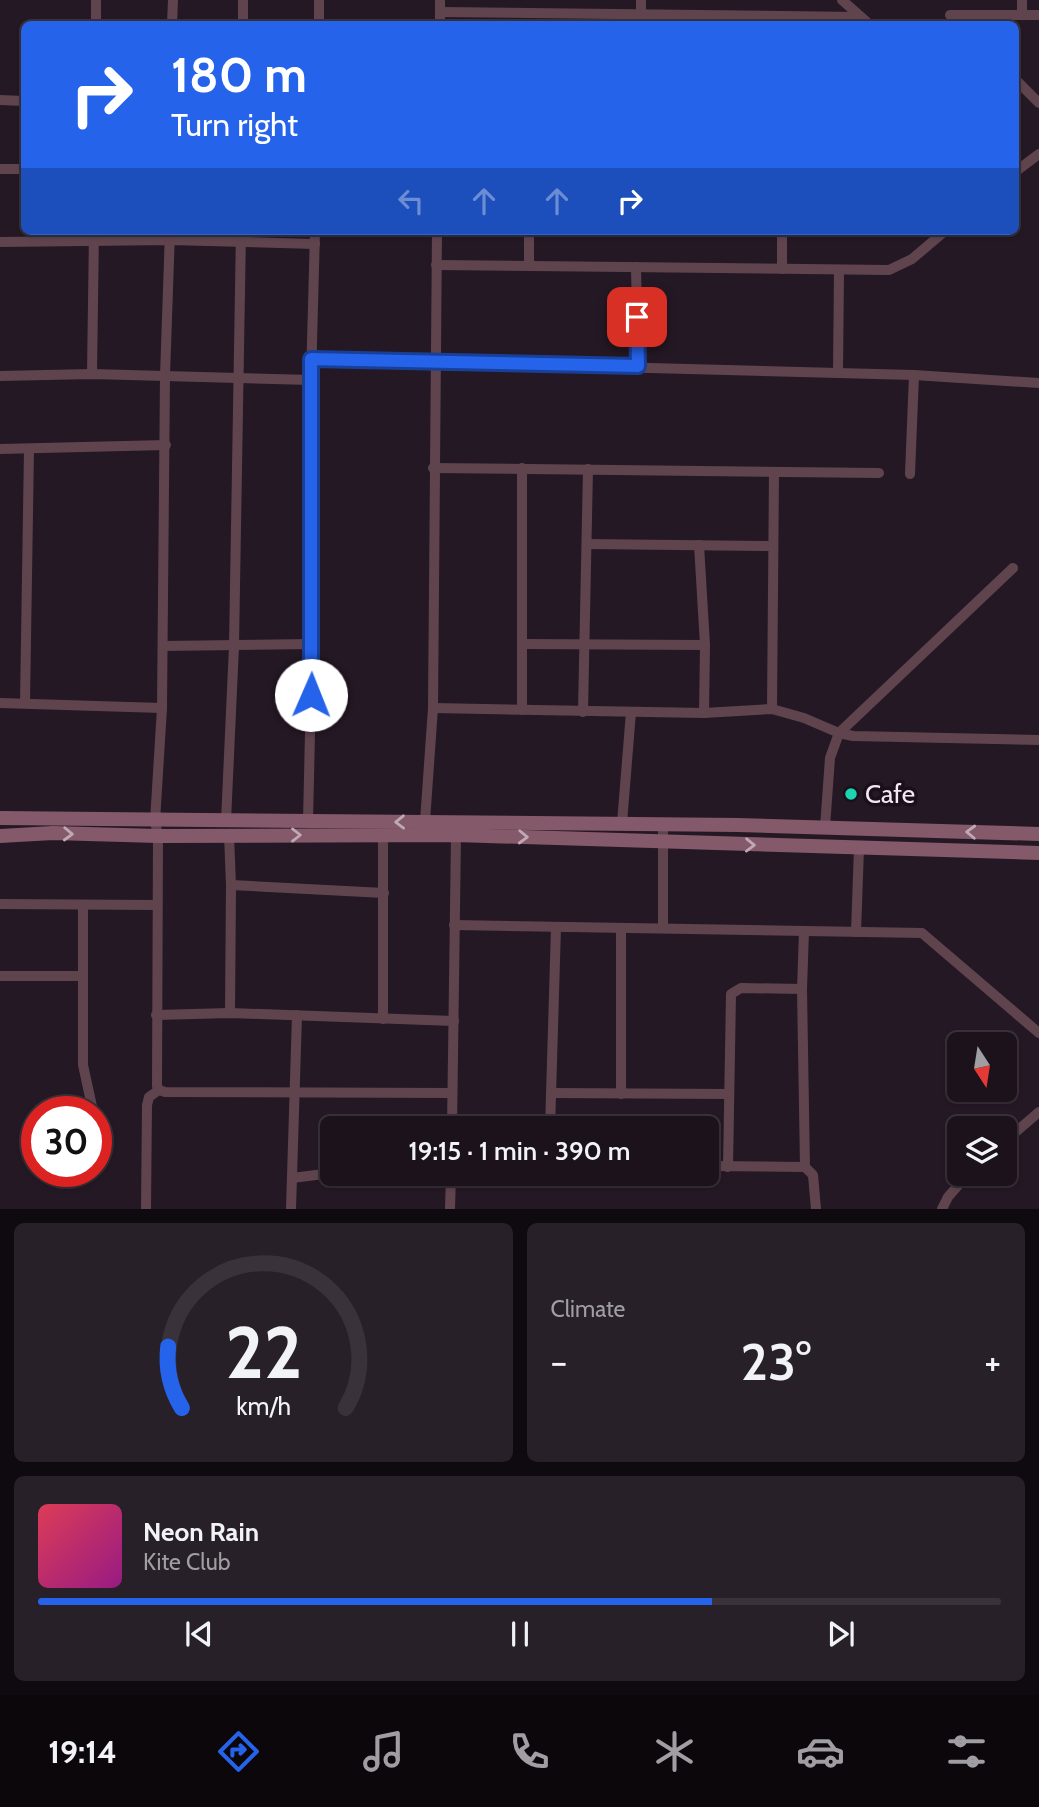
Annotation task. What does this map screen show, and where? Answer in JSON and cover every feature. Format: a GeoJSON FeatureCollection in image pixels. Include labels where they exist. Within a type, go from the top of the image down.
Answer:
{"type":"FeatureCollection","features":[{"type":"Feature","properties":{"kind":"street"},"geometry":{"type":"LineString","coordinates":[[96,0],[96,21]]}},
{"type":"Feature","properties":{"kind":"street"},"geometry":{"type":"LineString","coordinates":[[173,0],[173,21]]}},
{"type":"Feature","properties":{"kind":"street"},"geometry":{"type":"LineString","coordinates":[[243,0],[243,21]]}},
{"type":"Feature","properties":{"kind":"street"},"geometry":{"type":"LineString","coordinates":[[319,0],[319,21]]}},
{"type":"Feature","properties":{"kind":"street"},"geometry":{"type":"LineString","coordinates":[[440,0],[440,21]]}},
{"type":"Feature","properties":{"kind":"street"},"geometry":{"type":"LineString","coordinates":[[641,0],[641,15]]}},
{"type":"Feature","properties":{"kind":"street"},"geometry":{"type":"LineString","coordinates":[[842,0],[865,21]]}},
{"type":"Feature","properties":{"kind":"street"},"geometry":{"type":"LineString","coordinates":[[1022,0],[1022,15]]}},
{"type":"Feature","properties":{"kind":"street"},"geometry":{"type":"LineString","coordinates":[[440,12],[532,19],[641,15],[714,20],[865,21]]}},
{"type":"Feature","properties":{"kind":"street"},"geometry":{"type":"LineString","coordinates":[[957,21],[950,15],[1039,15]]}},
{"type":"Feature","properties":{"kind":"street"},"geometry":{"type":"LineString","coordinates":[[1019,83],[1039,103]]}},
{"type":"Feature","properties":{"kind":"street"},"geometry":{"type":"LineString","coordinates":[[0,100],[21,101]]}},
{"type":"Feature","properties":{"kind":"street"},"geometry":{"type":"LineString","coordinates":[[1019,168],[1039,154]]}},
{"type":"Feature","properties":{"kind":"street"},"geometry":{"type":"LineString","coordinates":[[0,169],[21,169]]}},
{"type":"Feature","properties":{"kind":"street"},"geometry":{"type":"LineString","coordinates":[[230,1013],[231,886],[227,828],[234,646],[241,235]]}},
{"type":"Feature","properties":{"kind":"street"},"geometry":{"type":"LineString","coordinates":[[308,821],[312,644],[311,359],[315,235]]}},
{"type":"Feature","properties":{"kind":"street"},"geometry":{"type":"LineString","coordinates":[[425,821],[433,708],[437,235]]}},
{"type":"Feature","properties":{"kind":"street"},"geometry":{"type":"LineString","coordinates":[[529,235],[529,265]]}},
{"type":"Feature","properties":{"kind":"street"},"geometry":{"type":"LineString","coordinates":[[782,235],[782,270]]}},
{"type":"Feature","properties":{"kind":"street"},"geometry":{"type":"LineString","coordinates":[[436,265],[889,270],[912,259],[940,235]]}},
{"type":"Feature","properties":{"kind":"street"},"geometry":{"type":"LineString","coordinates":[[0,242],[93,236],[170,236],[240,243],[315,244]]}},
{"type":"Feature","properties":{"kind":"street"},"geometry":{"type":"LineString","coordinates":[[92,373],[93,236]]}},
{"type":"Feature","properties":{"kind":"street"},"geometry":{"type":"LineString","coordinates":[[159,1090],[156,1015],[158,836],[155,821],[162,708],[165,376],[170,236]]}},
{"type":"Feature","properties":{"kind":"street"},"geometry":{"type":"LineString","coordinates":[[636,267],[638,366]]}},
{"type":"Feature","properties":{"kind":"street"},"geometry":{"type":"LineString","coordinates":[[838,372],[839,270]]}},
{"type":"Feature","properties":{"kind":"street"},"geometry":{"type":"LineString","coordinates":[[311,359],[914,374],[1039,383]]}},
{"type":"Feature","properties":{"kind":"street"},"geometry":{"type":"LineString","coordinates":[[0,376],[92,373],[311,380]]}},
{"type":"Feature","properties":{"kind":"street"},"geometry":{"type":"LineString","coordinates":[[910,474],[914,374]]}},
{"type":"Feature","properties":{"kind":"street"},"geometry":{"type":"LineString","coordinates":[[0,449],[166,445]]}},
{"type":"Feature","properties":{"kind":"street"},"geometry":{"type":"LineString","coordinates":[[24,703],[29,449]]}},
{"type":"Feature","properties":{"kind":"street"},"geometry":{"type":"LineString","coordinates":[[433,468],[879,473]]}},
{"type":"Feature","properties":{"kind":"street"},"geometry":{"type":"LineString","coordinates":[[522,468],[522,710]]}},
{"type":"Feature","properties":{"kind":"street"},"geometry":{"type":"LineString","coordinates":[[583,712],[588,469]]}},
{"type":"Feature","properties":{"kind":"street"},"geometry":{"type":"LineString","coordinates":[[772,709],[774,471]]}},
{"type":"Feature","properties":{"kind":"street"},"geometry":{"type":"LineString","coordinates":[[587,544],[773,546]]}},
{"type":"Feature","properties":{"kind":"street"},"geometry":{"type":"LineString","coordinates":[[699,545],[705,645],[704,713]]}},
{"type":"Feature","properties":{"kind":"street"},"geometry":{"type":"LineString","coordinates":[[825,827],[830,758],[839,733],[1013,568]]}},
{"type":"Feature","properties":{"kind":"street"},"geometry":{"type":"LineString","coordinates":[[163,646],[312,644]]}},
{"type":"Feature","properties":{"kind":"street"},"geometry":{"type":"LineString","coordinates":[[522,644],[705,645]]}},
{"type":"Feature","properties":{"kind":"street"},"geometry":{"type":"LineString","coordinates":[[0,703],[162,708]]}},
{"type":"Feature","properties":{"kind":"street"},"geometry":{"type":"LineString","coordinates":[[433,708],[704,713],[772,709],[853,736],[1039,740]]}},
{"type":"Feature","properties":{"kind":"street"},"geometry":{"type":"LineString","coordinates":[[622,823],[631,712]]}},
{"type":"Feature","properties":{"kind":"street"},"geometry":{"type":"LineString","coordinates":[[0,818],[155,821],[227,828],[383,835],[1039,853]]}},
{"type":"Feature","properties":{"kind":"street"},"geometry":{"type":"LineString","coordinates":[[0,836],[53,833],[158,836],[308,821],[622,823],[1039,834]]}},
{"type":"Feature","properties":{"kind":"street"},"geometry":{"type":"LineString","coordinates":[[663,824],[663,928]]}},
{"type":"Feature","properties":{"kind":"street"},"geometry":{"type":"LineString","coordinates":[[1007,833],[1007,852]]}},
{"type":"Feature","properties":{"kind":"street"},"geometry":{"type":"LineString","coordinates":[[383,835],[383,1019]]}},
{"type":"Feature","properties":{"kind":"street"},"geometry":{"type":"LineString","coordinates":[[452,1116],[456,835]]}},
{"type":"Feature","properties":{"kind":"street"},"geometry":{"type":"LineString","coordinates":[[856,932],[859,848]]}},
{"type":"Feature","properties":{"kind":"street"},"geometry":{"type":"LineString","coordinates":[[231,886],[384,893]]}},
{"type":"Feature","properties":{"kind":"street"},"geometry":{"type":"LineString","coordinates":[[0,904],[157,905]]}},
{"type":"Feature","properties":{"kind":"street"},"geometry":{"type":"LineString","coordinates":[[83,905],[83,1065],[90,1096]]}},
{"type":"Feature","properties":{"kind":"street"},"geometry":{"type":"LineString","coordinates":[[454,925],[922,933],[1039,1033]]}},
{"type":"Feature","properties":{"kind":"street"},"geometry":{"type":"LineString","coordinates":[[550,1116],[556,926]]}},
{"type":"Feature","properties":{"kind":"street"},"geometry":{"type":"LineString","coordinates":[[621,928],[621,1094]]}},
{"type":"Feature","properties":{"kind":"street"},"geometry":{"type":"LineString","coordinates":[[804,931],[802,989],[805,1167],[813,1175],[816,1209]]}},
{"type":"Feature","properties":{"kind":"street"},"geometry":{"type":"LineString","coordinates":[[0,976],[81,976]]}},
{"type":"Feature","properties":{"kind":"street"},"geometry":{"type":"LineString","coordinates":[[728,1167],[731,994],[741,988],[802,989]]}},
{"type":"Feature","properties":{"kind":"street"},"geometry":{"type":"LineString","coordinates":[[156,1015],[230,1013],[454,1021]]}},
{"type":"Feature","properties":{"kind":"street"},"geometry":{"type":"LineString","coordinates":[[291,1209],[297,1016]]}},
{"type":"Feature","properties":{"kind":"street"},"geometry":{"type":"LineString","coordinates":[[159,1090],[452,1093]]}},
{"type":"Feature","properties":{"kind":"street"},"geometry":{"type":"LineString","coordinates":[[146,1209],[147,1105],[149,1097],[159,1090]]}},
{"type":"Feature","properties":{"kind":"street"},"geometry":{"type":"LineString","coordinates":[[551,1093],[729,1094]]}},
{"type":"Feature","properties":{"kind":"street"},"geometry":{"type":"LineString","coordinates":[[1017,1131],[1039,1112]]}},
{"type":"Feature","properties":{"kind":"street"},"geometry":{"type":"LineString","coordinates":[[719,1167],[805,1167]]}},
{"type":"Feature","properties":{"kind":"street"},"geometry":{"type":"LineString","coordinates":[[292,1178],[320,1174]]}},
{"type":"Feature","properties":{"kind":"street"},"geometry":{"type":"LineString","coordinates":[[450,1209],[451,1186]]}},
{"type":"Feature","properties":{"kind":"street"},"geometry":{"type":"LineString","coordinates":[[942,1209],[958,1186]]}},
{"type":"Feature","properties":{"kind":"place","name":"Cafe"},"geometry":{"type":"Point","coordinates":[851,794]}},
{"type":"Feature","properties":{"kind":"route"},"geometry":{"type":"LineString","coordinates":[[311,695],[311,359],[638,366],[637,317]]}}]}
